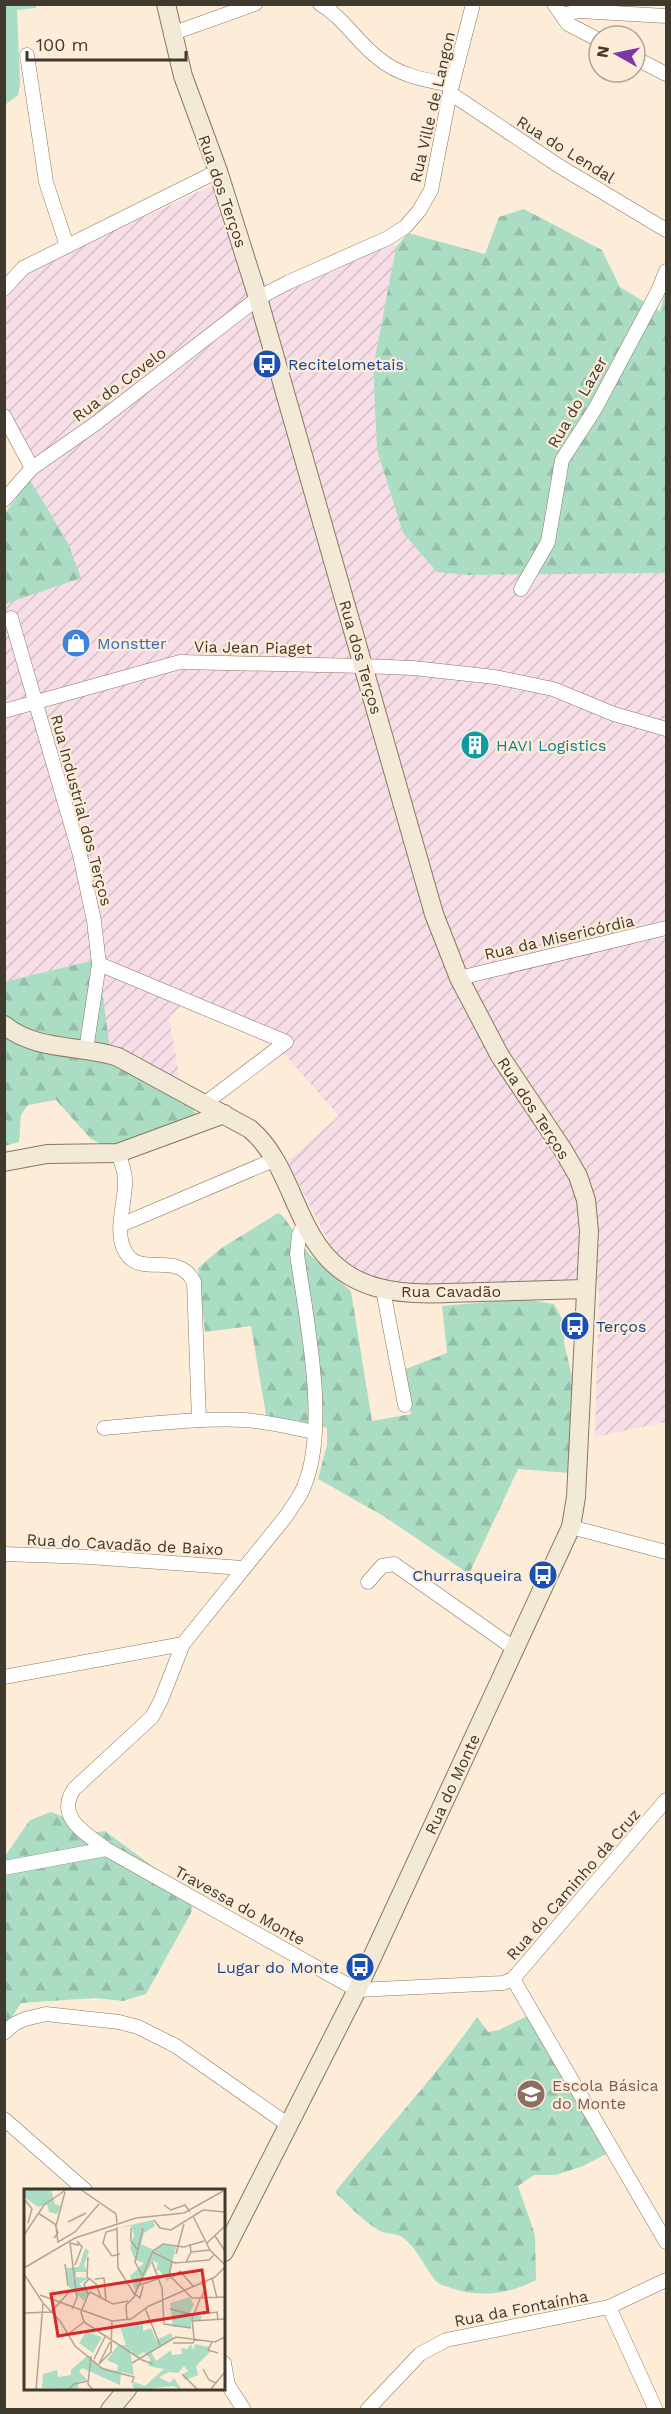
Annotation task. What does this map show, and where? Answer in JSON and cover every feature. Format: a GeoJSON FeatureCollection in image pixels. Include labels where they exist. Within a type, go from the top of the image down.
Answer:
{"type":"FeatureCollection","features":[{"type":"Feature","properties":{"kind":"street","name":"Rua dos Terços"},"geometry":{"type":"LineString","coordinates":[[166,4],[171,34],[183,76],[218,171],[258,298],[434,914],[459,978],[500,1056],[563,1150],[578,1176],[586,1200],[589,1232],[585,1289]]}},
{"type":"Feature","properties":{"kind":"street"},"geometry":{"type":"LineString","coordinates":[[171,34],[255,4]]}},
{"type":"Feature","properties":{"kind":"street","name":"Rua do Lendal"},"geometry":{"type":"LineString","coordinates":[[320,4],[331,11],[379,60],[410,76],[451,89],[559,166],[666,230]]}},
{"type":"Feature","properties":{"kind":"street","name":"Rua Ville de Langon"},"geometry":{"type":"LineString","coordinates":[[258,298],[387,238],[405,227],[419,211],[431,190],[451,89],[473,4]]}},
{"type":"Feature","properties":{"kind":"street"},"geometry":{"type":"LineString","coordinates":[[558,10],[666,16]]}},
{"type":"Feature","properties":{"kind":"street"},"geometry":{"type":"LineString","coordinates":[[558,10],[568,24],[587,34]]}},
{"type":"Feature","properties":{"kind":"street"},"geometry":{"type":"LineString","coordinates":[[27,55],[46,182],[67,246]]}},
{"type":"Feature","properties":{"kind":"street"},"geometry":{"type":"LineString","coordinates":[[647,64],[666,74]]}},
{"type":"Feature","properties":{"kind":"street"},"geometry":{"type":"LineString","coordinates":[[4,290],[23,268],[218,171]]}},
{"type":"Feature","properties":{"kind":"street","name":"Rua do Lazer"},"geometry":{"type":"LineString","coordinates":[[522,589],[548,542],[562,460],[595,409],[658,291],[666,271]]}},
{"type":"Feature","properties":{"kind":"street","name":"Rua do Covelo"},"geometry":{"type":"LineString","coordinates":[[4,500],[32,468],[95,424],[258,298]]}},
{"type":"Feature","properties":{"kind":"street"},"geometry":{"type":"LineString","coordinates":[[4,416],[32,468]]}},
{"type":"Feature","properties":{"kind":"street","name":"Rua Industrial dos Terços"},"geometry":{"type":"LineString","coordinates":[[11,618],[88,886],[99,964],[86,1050]]}},
{"type":"Feature","properties":{"kind":"street","name":"Via Jean Piaget"},"geometry":{"type":"LineString","coordinates":[[4,711],[180,662],[363,666],[413,668],[495,677],[553,689],[614,714],[666,729]]}},
{"type":"Feature","properties":{"kind":"street","name":"Rua da Misericórdia"},"geometry":{"type":"LineString","coordinates":[[459,978],[666,928]]}},
{"type":"Feature","properties":{"kind":"street"},"geometry":{"type":"LineString","coordinates":[[99,964],[286,1042],[204,1104]]}},
{"type":"Feature","properties":{"kind":"street","name":"Rua Cavadão"},"geometry":{"type":"LineString","coordinates":[[4,1025],[13,1032],[40,1044],[118,1057],[239,1121],[261,1138],[276,1159],[304,1224],[319,1249],[337,1268],[354,1279],[383,1290],[432,1293],[585,1289]]}},
{"type":"Feature","properties":{"kind":"street"},"geometry":{"type":"LineString","coordinates":[[4,1162],[46,1154],[118,1153],[224,1114]]}},
{"type":"Feature","properties":{"kind":"street"},"geometry":{"type":"LineString","coordinates":[[118,1153],[125,1179],[121,1225],[122,1245],[127,1256],[144,1264],[180,1267],[186,1270],[194,1282],[199,1420]]}},
{"type":"Feature","properties":{"kind":"street"},"geometry":{"type":"LineString","coordinates":[[121,1225],[276,1159]]}},
{"type":"Feature","properties":{"kind":"street"},"geometry":{"type":"LineString","coordinates":[[4,1677],[183,1644],[287,1515],[300,1494],[307,1474],[314,1432],[314,1377],[297,1254],[299,1235],[304,1224]]}},
{"type":"Feature","properties":{"kind":"street","name":"Rua do Monte"},"geometry":{"type":"LineString","coordinates":[[225,2250],[357,1990],[571,1527],[576,1497],[585,1289]]}},
{"type":"Feature","properties":{"kind":"street"},"geometry":{"type":"LineString","coordinates":[[383,1290],[405,1405]]}},
{"type":"Feature","properties":{"kind":"street"},"geometry":{"type":"LineString","coordinates":[[104,1428],[199,1420],[246,1420],[314,1432]]}},
{"type":"Feature","properties":{"kind":"street"},"geometry":{"type":"LineString","coordinates":[[571,1527],[666,1552]]}},
{"type":"Feature","properties":{"kind":"street","name":"Rua do Cavadão de Baixo"},"geometry":{"type":"LineString","coordinates":[[4,1554],[89,1557],[243,1568]]}},
{"type":"Feature","properties":{"kind":"street"},"geometry":{"type":"LineString","coordinates":[[368,1582],[382,1566],[394,1564],[515,1649]]}},
{"type":"Feature","properties":{"kind":"street","name":"Travessa do Monte"},"geometry":{"type":"LineString","coordinates":[[183,1644],[152,1717],[74,1789],[67,1807],[76,1826],[106,1849],[357,1990]]}},
{"type":"Feature","properties":{"kind":"street","name":"Rua do Caminho da Cruz"},"geometry":{"type":"LineString","coordinates":[[357,1990],[503,1983],[513,1979],[666,1800]]}},
{"type":"Feature","properties":{"kind":"street"},"geometry":{"type":"LineString","coordinates":[[4,1868],[106,1849]]}},
{"type":"Feature","properties":{"kind":"street"},"geometry":{"type":"LineString","coordinates":[[513,1979],[666,2241]]}},
{"type":"Feature","properties":{"kind":"street"},"geometry":{"type":"LineString","coordinates":[[5,2033],[14,2024],[24,2019],[46,2014],[119,2022],[138,2027],[176,2046],[287,2124]]}},
{"type":"Feature","properties":{"kind":"street"},"geometry":{"type":"LineString","coordinates":[[4,2119],[85,2189]]}},
{"type":"Feature","properties":{"kind":"street","name":"Rua da Fontaínha"},"geometry":{"type":"LineString","coordinates":[[367,2409],[420,2354],[446,2340],[512,2329],[609,2307],[666,2280]]}},
{"type":"Feature","properties":{"kind":"street"},"geometry":{"type":"LineString","coordinates":[[609,2307],[656,2409]]}},
{"type":"Feature","properties":{"kind":"street"},"geometry":{"type":"LineString","coordinates":[[225,2368],[228,2385],[244,2409]]}},
{"type":"Feature","properties":{"kind":"street"},"geometry":{"type":"LineString","coordinates":[[110,2409],[126,2390]]}},
{"type":"Feature","properties":{"kind":"shaded area"},"geometry":{"type":"Polygon","coordinates":[[[229,178],[259,270],[275,299],[279,293],[394,242],[396,247],[373,368],[377,450],[403,533],[467,575],[666,573],[666,1088],[664,1121],[666,1133],[666,1422],[595,1437],[599,1290],[565,1295],[564,1283],[406,1284],[382,1280],[340,1257],[331,1246],[287,1161],[339,1116],[286,1056],[268,1043],[181,1006],[169,1017],[181,1086],[110,1050],[97,959],[5,982],[5,604],[16,599],[30,480],[5,429],[5,280],[229,178]]]}},
{"type":"Feature","properties":{"kind":"green space"},"geometry":{"type":"Polygon","coordinates":[[[5,4],[35,5],[36,8],[17,10],[20,84],[18,95],[5,105],[5,4]]]}},
{"type":"Feature","properties":{"kind":"green space"},"geometry":{"type":"Polygon","coordinates":[[[524,209],[602,250],[620,287],[660,311],[666,290],[666,573],[467,575],[437,572],[403,533],[377,450],[373,368],[396,247],[408,233],[485,254],[499,217],[524,209]]]}},
{"type":"Feature","properties":{"kind":"green space"},"geometry":{"type":"Polygon","coordinates":[[[30,480],[68,543],[81,578],[5,604],[5,513],[30,480]]]}},
{"type":"Feature","properties":{"kind":"green space"},"geometry":{"type":"Polygon","coordinates":[[[98,959],[110,1050],[188,1101],[198,1117],[197,1132],[175,1143],[112,1150],[90,1138],[56,1100],[28,1105],[21,1115],[19,1142],[5,1146],[4,982],[98,959]]]}},
{"type":"Feature","properties":{"kind":"green space"},"geometry":{"type":"Polygon","coordinates":[[[278,1213],[283,1216],[310,1255],[351,1291],[372,1421],[411,1414],[403,1370],[447,1353],[442,1306],[523,1299],[554,1304],[565,1324],[564,1343],[573,1381],[570,1473],[518,1469],[469,1574],[385,1517],[318,1479],[327,1445],[327,1428],[266,1415],[251,1326],[205,1332],[198,1268],[220,1249],[278,1213]]]}},
{"type":"Feature","properties":{"kind":"green space"},"geometry":{"type":"Polygon","coordinates":[[[51,1812],[67,1818],[83,1834],[105,1831],[194,1897],[191,1913],[146,1994],[123,2001],[95,1998],[21,2003],[8,2023],[5,2033],[5,1856],[30,1820],[51,1812]]]}},
{"type":"Feature","properties":{"kind":"green space"},"geometry":{"type":"Polygon","coordinates":[[[529,2015],[610,2152],[583,2166],[556,2175],[534,2175],[518,2186],[535,2235],[536,2280],[516,2289],[494,2293],[462,2291],[437,2282],[407,2241],[400,2236],[380,2231],[374,2227],[335,2192],[426,2084],[477,2017],[488,2032],[499,2030],[529,2015]]]}},
{"type":"Feature","properties":{"kind":"place","name":"Recitelometais"},"geometry":{"type":"Point","coordinates":[267,364]}},
{"type":"Feature","properties":{"kind":"place","name":"Monstter"},"geometry":{"type":"Point","coordinates":[76,643]}},
{"type":"Feature","properties":{"kind":"place","name":"HAVI Logistics"},"geometry":{"type":"Point","coordinates":[475,745]}},
{"type":"Feature","properties":{"kind":"place","name":"Terços"},"geometry":{"type":"Point","coordinates":[575,1326]}},
{"type":"Feature","properties":{"kind":"place","name":"Churrasqueira"},"geometry":{"type":"Point","coordinates":[543,1575]}},
{"type":"Feature","properties":{"kind":"place","name":"Lugar do Monte"},"geometry":{"type":"Point","coordinates":[360,1967]}},
{"type":"Feature","properties":{"kind":"place","name":"Escola Básica do Monte"},"geometry":{"type":"Point","coordinates":[531,2094]}}]}
